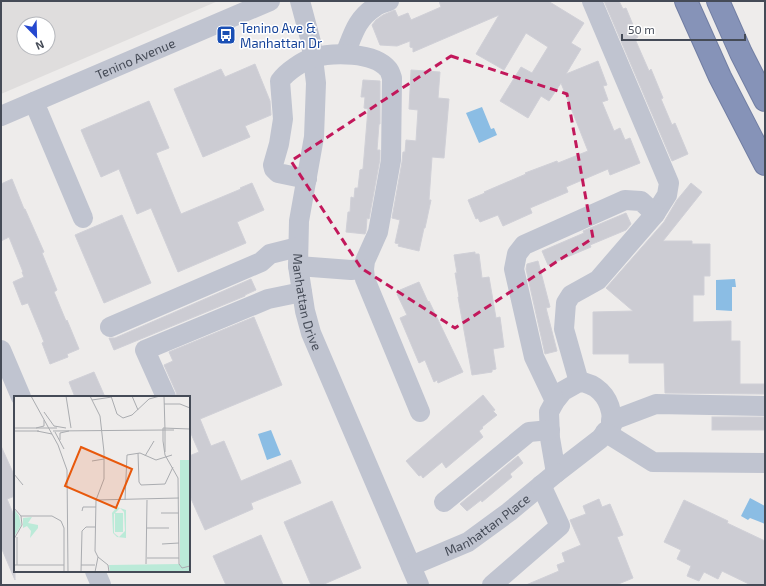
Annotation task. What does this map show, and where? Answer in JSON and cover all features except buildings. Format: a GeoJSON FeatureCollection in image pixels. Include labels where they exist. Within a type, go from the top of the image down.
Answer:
{"type":"FeatureCollection","features":[{"type":"Feature","properties":{"kind":"highway"},"geometry":{"type":"LineString","coordinates":[[686,1],[720,77],[765,164]]}},
{"type":"Feature","properties":{"kind":"highway"},"geometry":{"type":"LineString","coordinates":[[718,1],[741,53],[765,100]]}},
{"type":"Feature","properties":{"kind":"street","name":"Tenino Avenue"},"geometry":{"type":"LineString","coordinates":[[1,116],[270,1]]}},
{"type":"Feature","properties":{"kind":"street","name":"Manhattan Drive"},"geometry":{"type":"LineString","coordinates":[[300,1],[311,42],[316,83],[314,137],[299,221],[298,256],[304,311],[311,333],[419,585]]}},
{"type":"Feature","properties":{"kind":"street"},"geometry":{"type":"LineString","coordinates":[[345,54],[357,24],[364,15],[375,7],[389,1]]}},
{"type":"Feature","properties":{"kind":"street"},"geometry":{"type":"LineString","coordinates":[[579,382],[564,329],[566,303],[571,295],[598,280],[655,214],[667,195],[669,183],[592,1]]}},
{"type":"Feature","properties":{"kind":"street"},"geometry":{"type":"LineString","coordinates":[[307,179],[278,173],[274,169],[273,164],[279,144],[283,119],[280,80],[295,67],[313,58],[345,54],[356,55],[380,62],[388,70],[392,78],[391,160],[378,232],[365,261],[365,279],[420,412]]}},
{"type":"Feature","properties":{"kind":"street"},"geometry":{"type":"LineString","coordinates":[[34,102],[83,218]]}},
{"type":"Feature","properties":{"kind":"street"},"geometry":{"type":"LineString","coordinates":[[555,401],[534,357],[514,269],[517,254],[524,245],[625,200],[641,201],[655,214]]}},
{"type":"Feature","properties":{"kind":"street"},"geometry":{"type":"LineString","coordinates":[[110,327],[261,262],[270,254],[298,256],[351,270],[364,269]]}},
{"type":"Feature","properties":{"kind":"street"},"geometry":{"type":"LineString","coordinates":[[166,396],[146,350],[268,299],[302,292]]}},
{"type":"Feature","properties":{"kind":"street"},"geometry":{"type":"LineString","coordinates":[[1,350],[21,396]]}},
{"type":"Feature","properties":{"kind":"street"},"geometry":{"type":"LineString","coordinates":[[492,585],[560,526],[549,479],[549,412],[555,401],[563,391],[579,382],[586,382],[599,390],[608,399],[611,413],[608,427]]}},
{"type":"Feature","properties":{"kind":"street"},"geometry":{"type":"LineString","coordinates":[[608,427],[656,404],[765,406]]}},
{"type":"Feature","properties":{"kind":"street"},"geometry":{"type":"LineString","coordinates":[[608,427],[653,462],[765,463]]}},
{"type":"Feature","properties":{"kind":"street","name":"Manhattan Place"},"geometry":{"type":"LineString","coordinates":[[411,566],[468,542],[509,512],[600,439],[608,427]]}},
{"type":"Feature","properties":{"kind":"street"},"geometry":{"type":"LineString","coordinates":[[444,502],[529,432],[550,430]]}},
{"type":"Feature","properties":{"kind":"street"},"geometry":{"type":"LineString","coordinates":[[95,572],[101,585]]}},
{"type":"Feature","properties":{"kind":"highlighted area"},"geometry":{"type":"Polygon","coordinates":[[[451,56],[567,94],[593,238],[455,328],[361,268],[291,161],[451,56]]]}},
{"type":"Feature","properties":{"kind":"shaded area"},"geometry":{"type":"Polygon","coordinates":[[[1,1],[218,1],[1,94],[1,1]]]}},
{"type":"Feature","properties":{"kind":"water"},"geometry":{"type":"Polygon","coordinates":[[[482,107],[491,129],[494,128],[497,135],[479,143],[466,113],[482,107]]]}},
{"type":"Feature","properties":{"kind":"water"},"geometry":{"type":"Polygon","coordinates":[[[735,279],[736,287],[732,287],[732,311],[716,310],[716,280],[735,279]]]}},
{"type":"Feature","properties":{"kind":"water"},"geometry":{"type":"Polygon","coordinates":[[[271,430],[281,455],[267,460],[258,434],[271,430]]]}},
{"type":"Feature","properties":{"kind":"water"},"geometry":{"type":"Polygon","coordinates":[[[750,498],[765,506],[765,524],[750,518],[748,520],[741,516],[750,498]]]}},
{"type":"Feature","properties":{"kind":"place","name":"Tenino Ave & Manhattan Dr"},"geometry":{"type":"Point","coordinates":[226,35]}}]}
